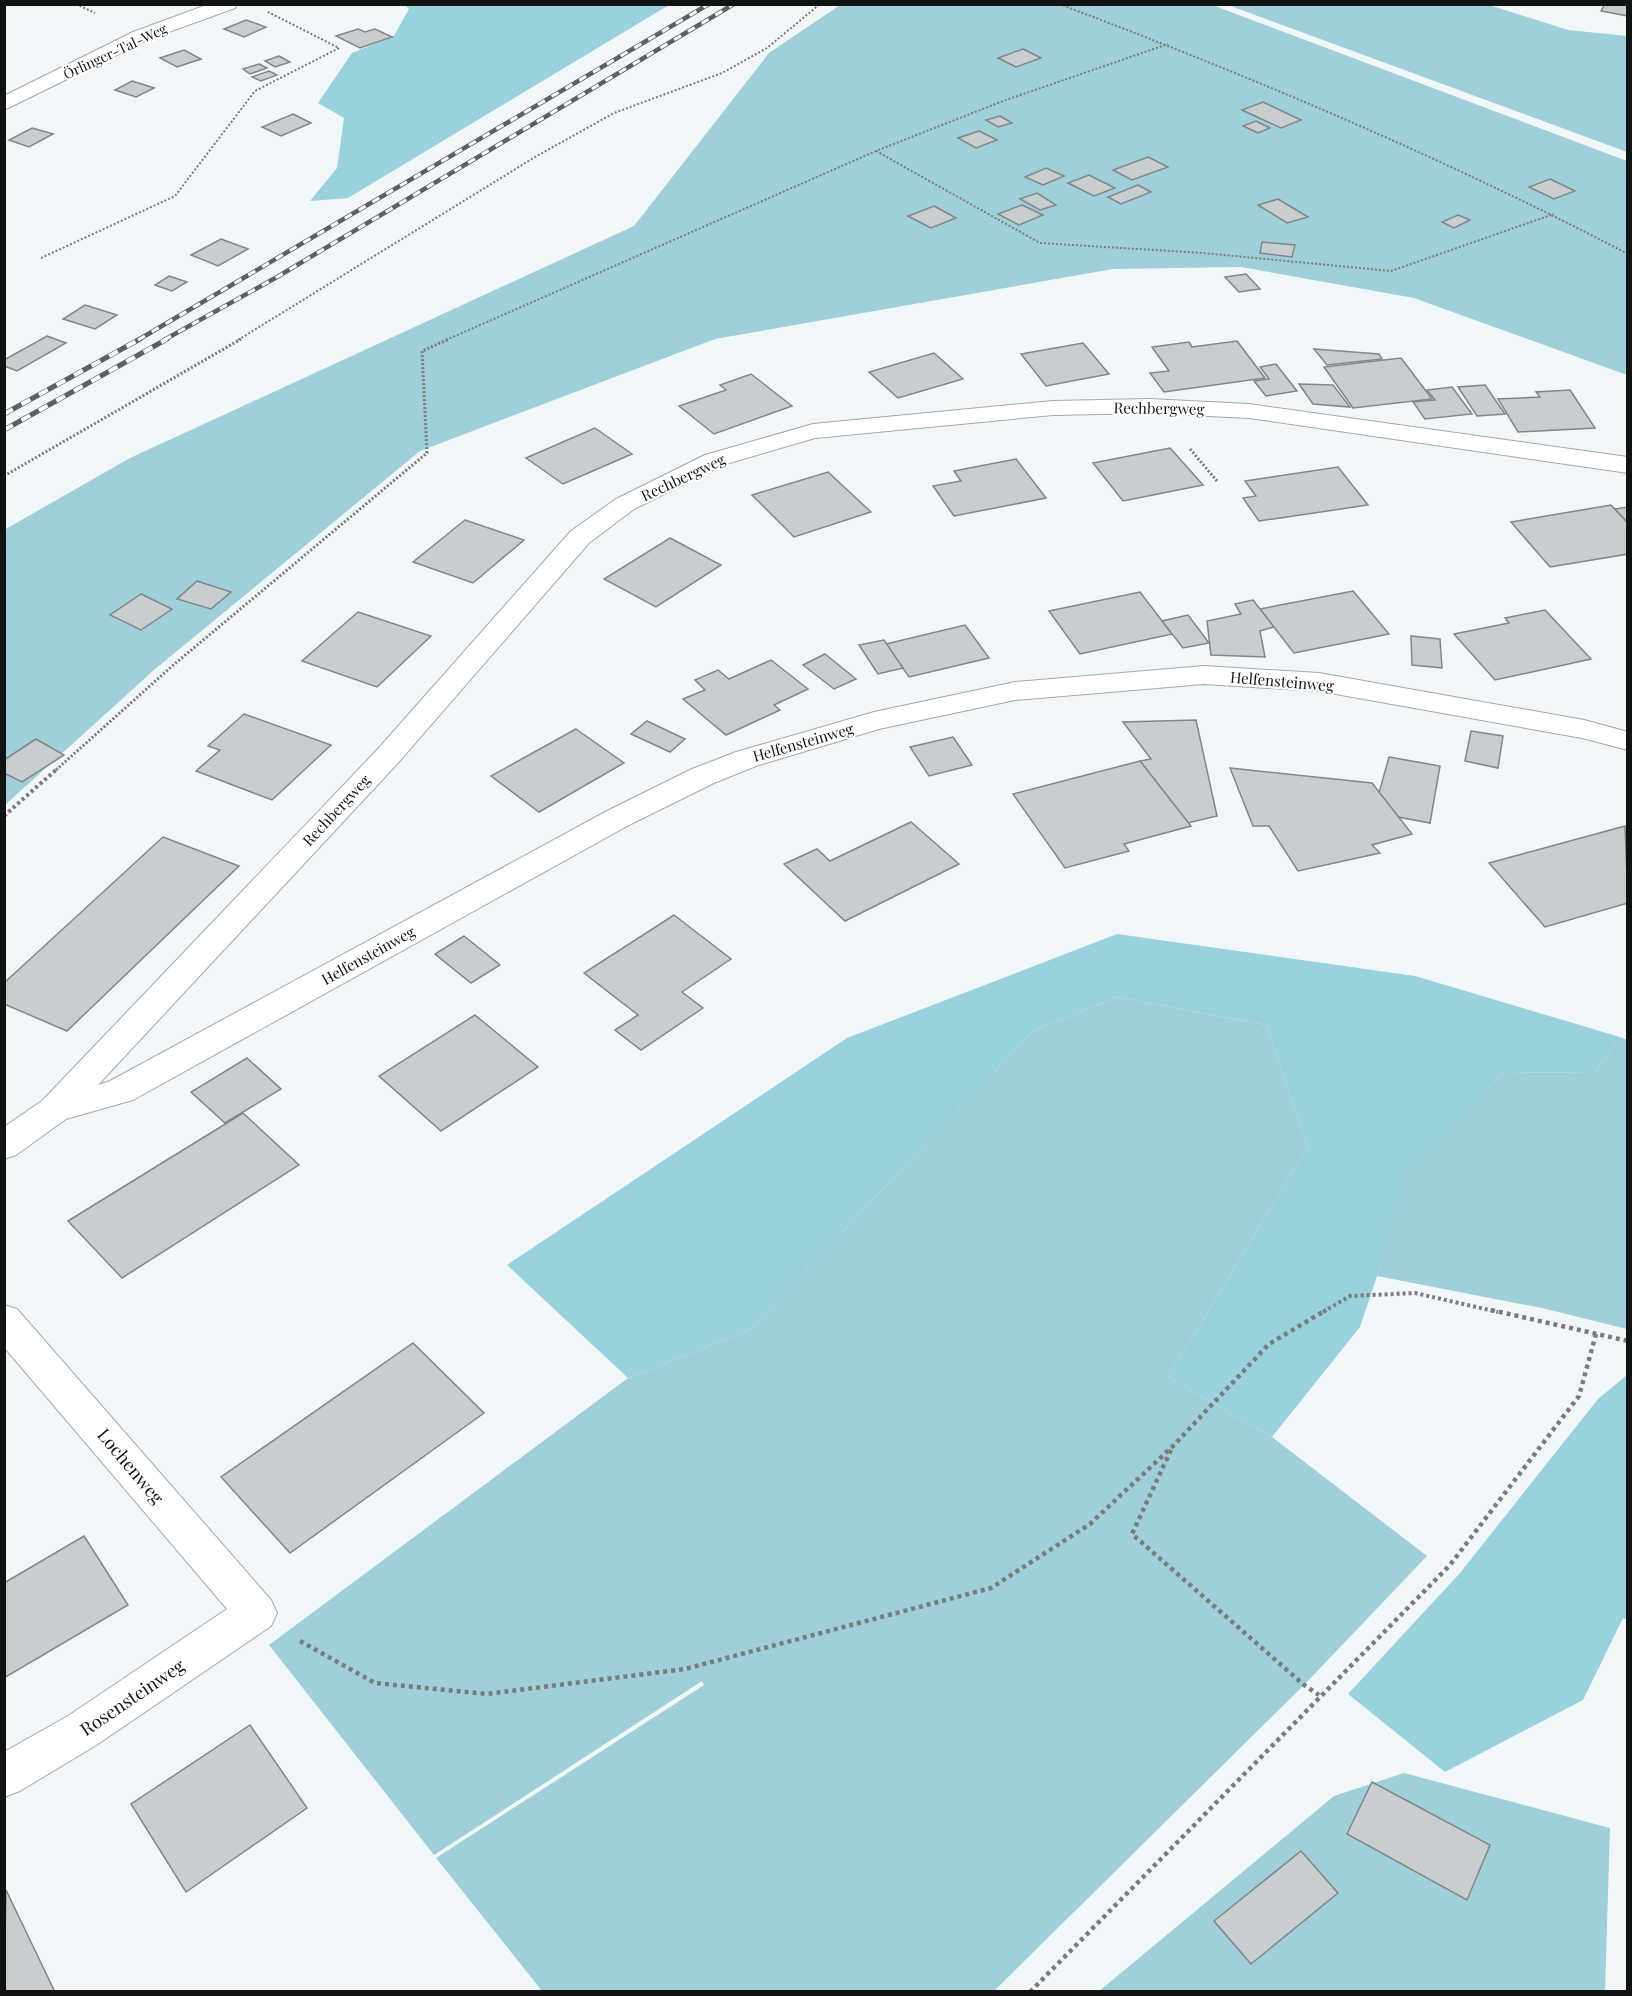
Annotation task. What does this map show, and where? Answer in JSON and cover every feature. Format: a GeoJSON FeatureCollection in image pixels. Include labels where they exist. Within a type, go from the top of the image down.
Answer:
{"type":"FeatureCollection","features":[{"type":"Feature","properties":{"kind":"street","name":"Örlinger-Tal-Weg"},"geometry":{"type":"LineString","coordinates":[[4,104],[141,36],[228,4]]}},
{"type":"Feature","properties":{"kind":"street","name":"Rechbergweg"},"geometry":{"type":"LineString","coordinates":[[4,1146],[54,1110],[387,757],[580,537],[625,504],[714,460],[813,430],[1053,408],[1149,406],[1259,412],[1628,465]]}},
{"type":"Feature","properties":{"kind":"street","name":"Helfensteinweg"},"geometry":{"type":"LineString","coordinates":[[54,1110],[121,1091],[618,818],[702,776],[746,759],[874,721],[1015,690],[1204,675],[1318,682],[1584,729],[1628,741]]}},
{"type":"Feature","properties":{"kind":"street","name":"Lochenweg"},"geometry":{"type":"LineString","coordinates":[[4,1320],[256,1613]]}},
{"type":"Feature","properties":{"kind":"street","name":"Rosensteinweg"},"geometry":{"type":"LineString","coordinates":[[4,1776],[83,1730],[256,1613]]}},
{"type":"Feature","properties":{"kind":"path"},"geometry":{"type":"LineString","coordinates":[[4,476],[179,377],[545,152],[614,113],[722,73],[767,48],[819,4]]}},
{"type":"Feature","properties":{"kind":"path"},"geometry":{"type":"LineString","coordinates":[[1059,4],[1168,44],[1285,91],[1554,214],[1628,254]]}},
{"type":"Feature","properties":{"kind":"path"},"geometry":{"type":"LineString","coordinates":[[41,258],[175,196],[255,91],[339,48],[262,9]]}},
{"type":"Feature","properties":{"kind":"path"},"geometry":{"type":"LineString","coordinates":[[4,816],[171,667],[427,453],[422,351],[876,152],[1003,101],[1168,44]]}},
{"type":"Feature","properties":{"kind":"path"},"geometry":{"type":"LineString","coordinates":[[876,152],[1040,243],[1203,253],[1391,271],[1554,214]]}},
{"type":"Feature","properties":{"kind":"path"},"geometry":{"type":"LineString","coordinates":[[256,1613],[302,1643],[375,1683],[487,1694],[685,1669],[991,1588],[1090,1524],[1173,1446],[1269,1344],[1350,1296],[1415,1293],[1628,1341]]}},
{"type":"Feature","properties":{"kind":"path"},"geometry":{"type":"LineString","coordinates":[[1030,1992],[1457,1555],[1579,1396],[1596,1334]]}},
{"type":"Feature","properties":{"kind":"path"},"geometry":{"type":"LineString","coordinates":[[1173,1446],[1132,1534],[1304,1685],[1319,1695]]}},
{"type":"Feature","properties":{"kind":"shaded area"},"geometry":{"type":"Polygon","coordinates":[[[405,5],[669,5],[348,198],[310,201],[337,168],[344,118],[318,103],[352,53],[394,36],[409,9],[405,5]]]}},
{"type":"Feature","properties":{"kind":"shaded area"},"geometry":{"type":"Polygon","coordinates":[[[840,5],[1212,5],[1627,161],[1627,375],[1414,298],[1241,267],[1113,269],[715,339],[420,451],[154,670],[5,805],[4,530],[130,458],[634,226],[769,53],[840,5]]]}},
{"type":"Feature","properties":{"kind":"shaded area"},"geometry":{"type":"Polygon","coordinates":[[[1228,5],[1489,5],[1568,30],[1627,36],[1627,152],[1228,5]]]}},
{"type":"Feature","properties":{"kind":"shaded area"},"geometry":{"type":"Polygon","coordinates":[[[1117,934],[1415,976],[1620,1037],[1594,1073],[1503,1072],[1406,1173],[1360,1327],[1272,1437],[1168,1377],[1308,1147],[1266,1025],[1117,997],[1034,1030],[750,1329],[628,1378],[507,1265],[847,1038],[1117,934]]]}},
{"type":"Feature","properties":{"kind":"shaded area"},"geometry":{"type":"Polygon","coordinates":[[[1117,997],[1266,1025],[1308,1147],[1168,1377],[1272,1437],[1427,1556],[1304,1685],[994,1991],[542,1991],[436,1858],[704,1685],[702,1681],[434,1855],[269,1645],[628,1378],[750,1329],[1034,1030],[1117,997]]]}},
{"type":"Feature","properties":{"kind":"shaded area"},"geometry":{"type":"Polygon","coordinates":[[[1620,1037],[1627,1040],[1627,1329],[1542,1308],[1377,1276],[1405,1173],[1503,1072],[1594,1073],[1620,1037]]]}},
{"type":"Feature","properties":{"kind":"shaded area"},"geometry":{"type":"Polygon","coordinates":[[[1627,1375],[1627,1620],[1623,1618],[1583,1700],[1445,1772],[1348,1694],[1460,1573],[1598,1399],[1627,1375]]]}},
{"type":"Feature","properties":{"kind":"shaded area"},"geometry":{"type":"Polygon","coordinates":[[[1404,1773],[1610,1828],[1605,1991],[1098,1992],[1334,1796],[1404,1773]]]}},
{"type":"Feature","properties":{"kind":"building"},"geometry":{"type":"Polygon","coordinates":[[[1605,4],[1628,4],[1628,16],[1601,11],[1605,4]]]}},
{"type":"Feature","properties":{"kind":"building"},"geometry":{"type":"Polygon","coordinates":[[[246,20],[266,27],[244,37],[224,29],[246,20]]]}},
{"type":"Feature","properties":{"kind":"building"},"geometry":{"type":"Polygon","coordinates":[[[358,29],[365,32],[375,29],[392,37],[360,48],[336,36],[358,29]]]}},
{"type":"Feature","properties":{"kind":"building"},"geometry":{"type":"Polygon","coordinates":[[[1023,49],[1041,58],[1016,67],[998,58],[1023,49]]]}},
{"type":"Feature","properties":{"kind":"building"},"geometry":{"type":"Polygon","coordinates":[[[184,50],[201,59],[177,67],[160,58],[184,50]]]}},
{"type":"Feature","properties":{"kind":"building"},"geometry":{"type":"Polygon","coordinates":[[[279,56],[290,62],[275,67],[265,61],[279,56]]]}},
{"type":"Feature","properties":{"kind":"building"},"geometry":{"type":"Polygon","coordinates":[[[259,64],[267,68],[250,74],[243,69],[259,64]]]}},
{"type":"Feature","properties":{"kind":"building"},"geometry":{"type":"Polygon","coordinates":[[[269,71],[277,75],[261,81],[252,77],[269,71]]]}},
{"type":"Feature","properties":{"kind":"building"},"geometry":{"type":"Polygon","coordinates":[[[132,81],[154,88],[136,97],[115,90],[132,81]]]}},
{"type":"Feature","properties":{"kind":"building"},"geometry":{"type":"Polygon","coordinates":[[[1263,102],[1301,120],[1281,128],[1242,110],[1263,102]]]}},
{"type":"Feature","properties":{"kind":"building"},"geometry":{"type":"Polygon","coordinates":[[[293,114],[311,123],[281,136],[262,127],[293,114]]]}},
{"type":"Feature","properties":{"kind":"building"},"geometry":{"type":"Polygon","coordinates":[[[1000,116],[1012,123],[998,127],[986,120],[1000,116]]]}},
{"type":"Feature","properties":{"kind":"building"},"geometry":{"type":"Polygon","coordinates":[[[1256,121],[1270,128],[1258,133],[1243,126],[1256,121]]]}},
{"type":"Feature","properties":{"kind":"building"},"geometry":{"type":"Polygon","coordinates":[[[32,128],[53,134],[29,147],[9,140],[32,128]]]}},
{"type":"Feature","properties":{"kind":"building"},"geometry":{"type":"Polygon","coordinates":[[[979,131],[997,140],[976,148],[958,138],[979,131]]]}},
{"type":"Feature","properties":{"kind":"building"},"geometry":{"type":"Polygon","coordinates":[[[1148,157],[1168,167],[1132,180],[1113,170],[1148,157]]]}},
{"type":"Feature","properties":{"kind":"building"},"geometry":{"type":"Polygon","coordinates":[[[1046,168],[1064,176],[1043,185],[1025,177],[1046,168]]]}},
{"type":"Feature","properties":{"kind":"building"},"geometry":{"type":"Polygon","coordinates":[[[1089,175],[1115,188],[1094,196],[1068,183],[1089,175]]]}},
{"type":"Feature","properties":{"kind":"building"},"geometry":{"type":"Polygon","coordinates":[[[1550,179],[1575,191],[1554,199],[1529,187],[1550,179]]]}},
{"type":"Feature","properties":{"kind":"building"},"geometry":{"type":"Polygon","coordinates":[[[1138,185],[1151,192],[1121,204],[1108,197],[1138,185]]]}},
{"type":"Feature","properties":{"kind":"building"},"geometry":{"type":"Polygon","coordinates":[[[1037,193],[1056,205],[1040,210],[1020,199],[1037,193]]]}},
{"type":"Feature","properties":{"kind":"building"},"geometry":{"type":"Polygon","coordinates":[[[1278,199],[1308,217],[1287,223],[1258,205],[1278,199]]]}},
{"type":"Feature","properties":{"kind":"building"},"geometry":{"type":"Polygon","coordinates":[[[1022,205],[1043,215],[1019,225],[998,214],[1022,205]]]}},
{"type":"Feature","properties":{"kind":"building"},"geometry":{"type":"Polygon","coordinates":[[[934,206],[956,218],[931,228],[908,216],[934,206]]]}},
{"type":"Feature","properties":{"kind":"building"},"geometry":{"type":"Polygon","coordinates":[[[1458,215],[1470,220],[1454,228],[1442,222],[1458,215]]]}},
{"type":"Feature","properties":{"kind":"building"},"geometry":{"type":"Polygon","coordinates":[[[221,239],[248,249],[218,266],[191,255],[221,239]]]}},
{"type":"Feature","properties":{"kind":"building"},"geometry":{"type":"Polygon","coordinates":[[[1262,242],[1295,245],[1292,257],[1260,253],[1262,242]]]}},
{"type":"Feature","properties":{"kind":"building"},"geometry":{"type":"Polygon","coordinates":[[[1246,274],[1260,289],[1239,292],[1225,277],[1246,274]]]}},
{"type":"Feature","properties":{"kind":"building"},"geometry":{"type":"Polygon","coordinates":[[[169,276],[187,282],[172,291],[155,285],[169,276]]]}},
{"type":"Feature","properties":{"kind":"building"},"geometry":{"type":"Polygon","coordinates":[[[85,305],[117,315],[95,329],[63,319],[85,305]]]}},
{"type":"Feature","properties":{"kind":"building"},"geometry":{"type":"Polygon","coordinates":[[[47,336],[66,343],[17,371],[4,366],[4,360],[47,336]]]}},
{"type":"Feature","properties":{"kind":"building"},"geometry":{"type":"Polygon","coordinates":[[[1237,341],[1265,378],[1164,392],[1150,373],[1169,371],[1152,347],[1189,342],[1192,347],[1237,341]]]}},
{"type":"Feature","properties":{"kind":"building"},"geometry":{"type":"Polygon","coordinates":[[[1083,343],[1109,374],[1046,386],[1021,354],[1083,343]]]}},
{"type":"Feature","properties":{"kind":"building"},"geometry":{"type":"Polygon","coordinates":[[[1314,349],[1379,354],[1382,359],[1327,365],[1314,349]]]}},
{"type":"Feature","properties":{"kind":"building"},"geometry":{"type":"Polygon","coordinates":[[[934,353],[963,379],[898,398],[869,372],[934,353]]]}},
{"type":"Feature","properties":{"kind":"building"},"geometry":{"type":"Polygon","coordinates":[[[1401,358],[1432,399],[1353,408],[1324,367],[1401,358]]]}},
{"type":"Feature","properties":{"kind":"building"},"geometry":{"type":"Polygon","coordinates":[[[1276,364],[1297,391],[1266,396],[1254,381],[1269,379],[1260,367],[1276,364]]]}},
{"type":"Feature","properties":{"kind":"building"},"geometry":{"type":"Polygon","coordinates":[[[751,374],[792,406],[714,434],[679,406],[726,390],[720,385],[751,374]]]}},
{"type":"Feature","properties":{"kind":"building"},"geometry":{"type":"Polygon","coordinates":[[[1299,384],[1333,385],[1350,407],[1313,404],[1299,384]]]}},
{"type":"Feature","properties":{"kind":"building"},"geometry":{"type":"Polygon","coordinates":[[[1485,385],[1505,414],[1477,416],[1458,387],[1485,385]]]}},
{"type":"Feature","properties":{"kind":"building"},"geometry":{"type":"Polygon","coordinates":[[[1452,387],[1472,414],[1425,419],[1413,402],[1435,400],[1427,390],[1452,387]]]}},
{"type":"Feature","properties":{"kind":"building"},"geometry":{"type":"Polygon","coordinates":[[[1570,390],[1595,428],[1518,432],[1498,399],[1540,397],[1536,392],[1570,390]]]}},
{"type":"Feature","properties":{"kind":"building"},"geometry":{"type":"Polygon","coordinates":[[[595,428],[632,454],[563,484],[526,458],[595,428]]]}},
{"type":"Feature","properties":{"kind":"building"},"geometry":{"type":"Polygon","coordinates":[[[1170,448],[1203,485],[1123,501],[1093,463],[1170,448]]]}},
{"type":"Feature","properties":{"kind":"building"},"geometry":{"type":"Polygon","coordinates":[[[1016,459],[1046,498],[954,516],[933,486],[961,481],[954,471],[1016,459]]]}},
{"type":"Feature","properties":{"kind":"building"},"geometry":{"type":"Polygon","coordinates":[[[1338,467],[1368,505],[1259,521],[1243,498],[1256,496],[1245,481],[1338,467]]]}},
{"type":"Feature","properties":{"kind":"building"},"geometry":{"type":"Polygon","coordinates":[[[828,472],[871,512],[794,537],[752,495],[828,472]]]}},
{"type":"Feature","properties":{"kind":"building"},"geometry":{"type":"Polygon","coordinates":[[[1611,505],[1628,523],[1628,554],[1550,567],[1511,522],[1611,505]]]}},
{"type":"Feature","properties":{"kind":"building"},"geometry":{"type":"Polygon","coordinates":[[[1628,507],[1628,523],[1615,509],[1628,507]]]}},
{"type":"Feature","properties":{"kind":"building"},"geometry":{"type":"Polygon","coordinates":[[[465,520],[524,540],[473,583],[413,562],[465,520]]]}},
{"type":"Feature","properties":{"kind":"building"},"geometry":{"type":"Polygon","coordinates":[[[670,538],[721,565],[656,607],[604,579],[670,538]]]}},
{"type":"Feature","properties":{"kind":"building"},"geometry":{"type":"Polygon","coordinates":[[[197,581],[231,592],[211,609],[177,599],[197,581]]]}},
{"type":"Feature","properties":{"kind":"building"},"geometry":{"type":"Polygon","coordinates":[[[1353,591],[1389,634],[1294,653],[1260,609],[1353,591]]]}},
{"type":"Feature","properties":{"kind":"building"},"geometry":{"type":"Polygon","coordinates":[[[1140,592],[1172,634],[1080,654],[1049,611],[1140,592]]]}},
{"type":"Feature","properties":{"kind":"building"},"geometry":{"type":"Polygon","coordinates":[[[141,594],[172,609],[141,630],[110,615],[141,594]]]}},
{"type":"Feature","properties":{"kind":"building"},"geometry":{"type":"Polygon","coordinates":[[[1253,600],[1274,627],[1260,631],[1265,657],[1211,655],[1207,621],[1241,614],[1235,604],[1253,600]]]}},
{"type":"Feature","properties":{"kind":"building"},"geometry":{"type":"Polygon","coordinates":[[[1545,610],[1591,659],[1495,680],[1454,634],[1509,623],[1505,618],[1545,610]]]}},
{"type":"Feature","properties":{"kind":"building"},"geometry":{"type":"Polygon","coordinates":[[[358,612],[431,636],[377,687],[302,661],[358,612]]]}},
{"type":"Feature","properties":{"kind":"building"},"geometry":{"type":"Polygon","coordinates":[[[1188,615],[1209,643],[1183,648],[1162,621],[1188,615]]]}},
{"type":"Feature","properties":{"kind":"building"},"geometry":{"type":"Polygon","coordinates":[[[965,625],[989,658],[909,677],[886,644],[965,625]]]}},
{"type":"Feature","properties":{"kind":"building"},"geometry":{"type":"Polygon","coordinates":[[[1411,636],[1440,639],[1442,668],[1412,665],[1411,636]]]}},
{"type":"Feature","properties":{"kind":"building"},"geometry":{"type":"Polygon","coordinates":[[[884,640],[903,668],[878,674],[859,645],[884,640]]]}},
{"type":"Feature","properties":{"kind":"building"},"geometry":{"type":"Polygon","coordinates":[[[825,654],[856,679],[834,689],[803,665],[825,654]]]}},
{"type":"Feature","properties":{"kind":"building"},"geometry":{"type":"Polygon","coordinates":[[[771,660],[808,689],[774,705],[780,710],[726,735],[683,699],[705,690],[695,680],[718,670],[729,679],[771,660]]]}},
{"type":"Feature","properties":{"kind":"building"},"geometry":{"type":"Polygon","coordinates":[[[244,714],[331,745],[272,800],[196,771],[220,750],[208,746],[244,714]]]}},
{"type":"Feature","properties":{"kind":"building"},"geometry":{"type":"Polygon","coordinates":[[[1196,720],[1217,816],[1188,823],[1140,761],[1151,759],[1123,722],[1196,720]]]}},
{"type":"Feature","properties":{"kind":"building"},"geometry":{"type":"Polygon","coordinates":[[[647,721],[685,739],[670,752],[631,734],[647,721]]]}},
{"type":"Feature","properties":{"kind":"building"},"geometry":{"type":"Polygon","coordinates":[[[576,729],[624,763],[539,812],[491,776],[576,729]]]}},
{"type":"Feature","properties":{"kind":"building"},"geometry":{"type":"Polygon","coordinates":[[[1471,731],[1503,736],[1498,768],[1465,761],[1471,731]]]}},
{"type":"Feature","properties":{"kind":"building"},"geometry":{"type":"Polygon","coordinates":[[[953,737],[972,765],[929,776],[910,747],[953,737]]]}},
{"type":"Feature","properties":{"kind":"building"},"geometry":{"type":"Polygon","coordinates":[[[36,739],[64,755],[22,782],[4,773],[4,760],[36,739]]]}},
{"type":"Feature","properties":{"kind":"building"},"geometry":{"type":"Polygon","coordinates":[[[1389,757],[1440,766],[1430,823],[1398,817],[1379,793],[1389,757]]]}},
{"type":"Feature","properties":{"kind":"building"},"geometry":{"type":"Polygon","coordinates":[[[1140,761],[1191,826],[1124,844],[1129,851],[1065,868],[1013,794],[1140,761]]]}},
{"type":"Feature","properties":{"kind":"building"},"geometry":{"type":"Polygon","coordinates":[[[1230,768],[1372,783],[1412,834],[1372,845],[1380,853],[1298,871],[1269,826],[1253,826],[1230,768]]]}},
{"type":"Feature","properties":{"kind":"building"},"geometry":{"type":"Polygon","coordinates":[[[911,822],[959,864],[845,921],[784,864],[817,849],[830,861],[911,822]]]}},
{"type":"Feature","properties":{"kind":"building"},"geometry":{"type":"Polygon","coordinates":[[[1625,826],[1628,903],[1545,927],[1489,863],[1625,826]]]}},
{"type":"Feature","properties":{"kind":"building"},"geometry":{"type":"Polygon","coordinates":[[[163,837],[239,866],[67,1031],[4,1004],[4,983],[163,837]]]}},
{"type":"Feature","properties":{"kind":"building"},"geometry":{"type":"Polygon","coordinates":[[[674,915],[731,959],[682,992],[703,1008],[641,1050],[615,1030],[638,1015],[584,973],[674,915]]]}},
{"type":"Feature","properties":{"kind":"building"},"geometry":{"type":"Polygon","coordinates":[[[464,936],[500,965],[471,983],[435,954],[464,936]]]}},
{"type":"Feature","properties":{"kind":"building"},"geometry":{"type":"Polygon","coordinates":[[[475,1015],[538,1067],[441,1131],[379,1076],[475,1015]]]}},
{"type":"Feature","properties":{"kind":"building"},"geometry":{"type":"Polygon","coordinates":[[[247,1058],[281,1089],[225,1123],[191,1092],[247,1058]]]}},
{"type":"Feature","properties":{"kind":"building"},"geometry":{"type":"Polygon","coordinates":[[[243,1113],[299,1165],[122,1278],[68,1221],[243,1113]]]}},
{"type":"Feature","properties":{"kind":"building"},"geometry":{"type":"Polygon","coordinates":[[[413,1343],[484,1413],[290,1553],[221,1477],[413,1343]]]}},
{"type":"Feature","properties":{"kind":"building"},"geometry":{"type":"Polygon","coordinates":[[[84,1536],[128,1605],[4,1678],[4,1583],[84,1536]]]}},
{"type":"Feature","properties":{"kind":"building"},"geometry":{"type":"Polygon","coordinates":[[[250,1725],[307,1808],[186,1892],[131,1804],[250,1725]]]}},
{"type":"Feature","properties":{"kind":"building"},"geometry":{"type":"Polygon","coordinates":[[[1372,1782],[1490,1845],[1467,1900],[1347,1834],[1372,1782]]]}},
{"type":"Feature","properties":{"kind":"building"},"geometry":{"type":"Polygon","coordinates":[[[1301,1851],[1338,1893],[1251,1964],[1214,1921],[1301,1851]]]}},
{"type":"Feature","properties":{"kind":"building"},"geometry":{"type":"Polygon","coordinates":[[[6,1890],[54,1990],[53,1992],[4,1992],[6,1890]]]}},
{"type":"Feature","properties":{"kind":"railway"},"geometry":{"type":"LineString","coordinates":[[138,340],[709,4]]}},
{"type":"Feature","properties":{"kind":"railway"},"geometry":{"type":"LineString","coordinates":[[164,340],[277,277],[734,4]]}},
{"type":"Feature","properties":{"kind":"railway"},"geometry":{"type":"LineString","coordinates":[[4,414],[140,339]]}},
{"type":"Feature","properties":{"kind":"railway"},"geometry":{"type":"LineString","coordinates":[[4,430],[167,339]]}}]}
